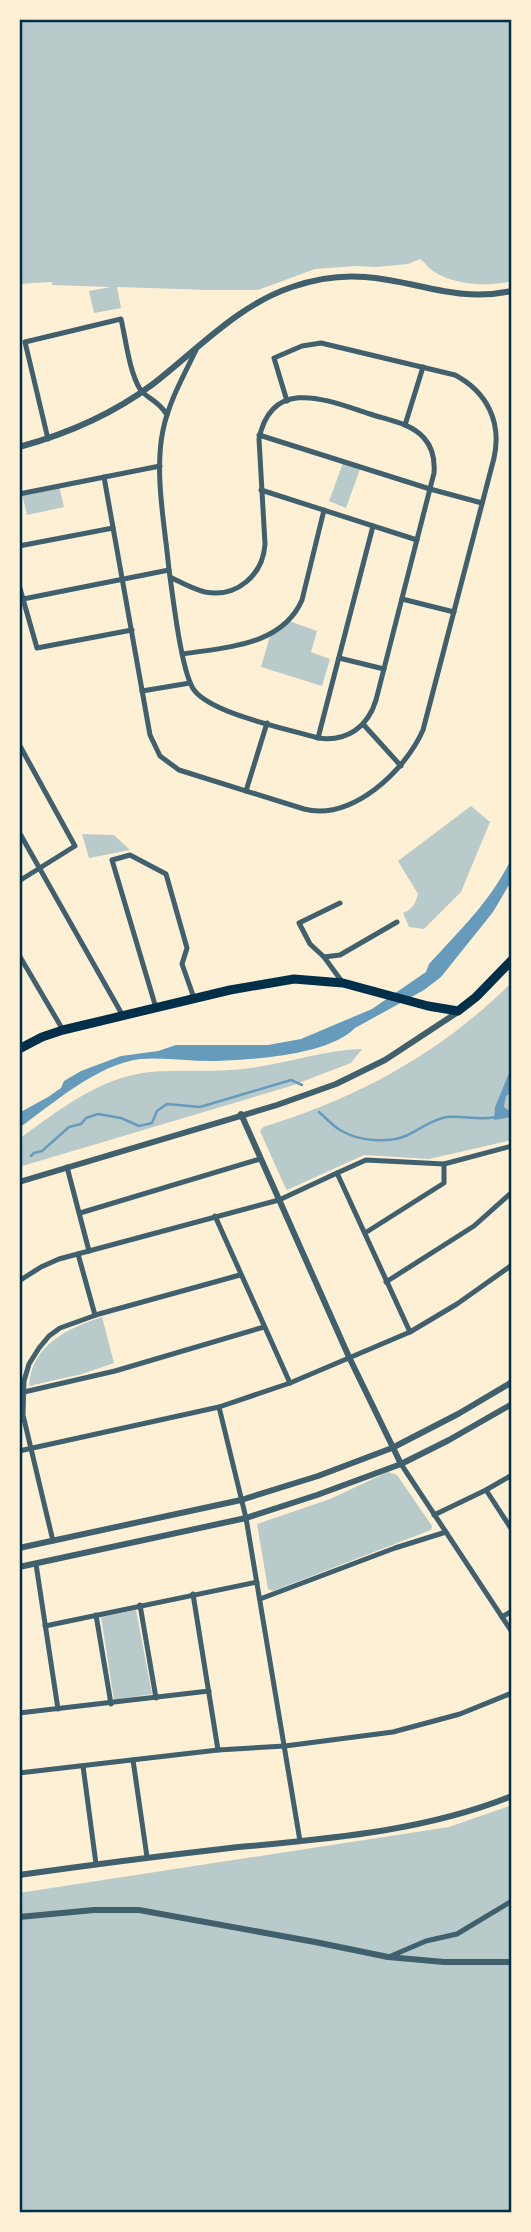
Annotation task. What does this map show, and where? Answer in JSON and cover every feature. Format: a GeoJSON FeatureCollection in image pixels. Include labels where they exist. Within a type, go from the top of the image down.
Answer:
{"type":"FeatureCollection","features":[{"type":"Feature","properties":{"kind":"highway"},"geometry":{"type":"LineString","coordinates":[[19,1049],[62,1030],[260,983],[294,979],[343,984],[458,1012],[512,960]]}},
{"type":"Feature","properties":{"kind":"street"},"geometry":{"type":"LineString","coordinates":[[19,447],[48,439],[91,421],[141,393],[240,315],[293,286],[336,277],[366,277],[474,296],[494,295],[512,290]]}},
{"type":"Feature","properties":{"kind":"street"},"geometry":{"type":"LineString","coordinates":[[48,439],[26,342],[121,319],[141,393],[159,403],[167,415]]}},
{"type":"Feature","properties":{"kind":"street"},"geometry":{"type":"LineString","coordinates":[[104,477],[152,742],[166,762],[179,770],[313,811],[328,811],[340,807],[374,790],[401,766],[423,730],[482,503],[496,444],[496,428],[489,406],[475,388],[463,380],[448,373],[314,343],[274,358],[287,401]]}},
{"type":"Feature","properties":{"kind":"street"},"geometry":{"type":"LineString","coordinates":[[170,577],[196,589],[218,593],[234,590],[248,581],[258,569],[265,552],[259,435],[269,415],[287,401],[303,397],[320,398],[405,425],[419,433],[432,451],[435,466],[384,669],[372,711],[363,724],[336,739],[318,738],[214,706],[201,698],[190,683],[183,654],[170,577],[169,570],[160,467],[167,415],[196,350]]}},
{"type":"Feature","properties":{"kind":"street"},"geometry":{"type":"LineString","coordinates":[[405,425],[423,367]]}},
{"type":"Feature","properties":{"kind":"street"},"geometry":{"type":"LineString","coordinates":[[259,435],[482,503]]}},
{"type":"Feature","properties":{"kind":"street"},"geometry":{"type":"LineString","coordinates":[[19,494],[160,467]]}},
{"type":"Feature","properties":{"kind":"street"},"geometry":{"type":"LineString","coordinates":[[261,489],[417,540]]}},
{"type":"Feature","properties":{"kind":"street"},"geometry":{"type":"LineString","coordinates":[[183,654],[255,640],[286,625],[302,600],[324,510]]}},
{"type":"Feature","properties":{"kind":"street"},"geometry":{"type":"LineString","coordinates":[[318,738],[373,526]]}},
{"type":"Feature","properties":{"kind":"street"},"geometry":{"type":"LineString","coordinates":[[19,547],[113,528]]}},
{"type":"Feature","properties":{"kind":"street"},"geometry":{"type":"LineString","coordinates":[[23,598],[169,570]]}},
{"type":"Feature","properties":{"kind":"street"},"geometry":{"type":"LineString","coordinates":[[19,585],[37,648],[132,630]]}},
{"type":"Feature","properties":{"kind":"street"},"geometry":{"type":"LineString","coordinates":[[402,599],[454,612]]}},
{"type":"Feature","properties":{"kind":"street"},"geometry":{"type":"LineString","coordinates":[[339,658],[384,669]]}},
{"type":"Feature","properties":{"kind":"street"},"geometry":{"type":"LineString","coordinates":[[142,691],[190,683]]}},
{"type":"Feature","properties":{"kind":"street"},"geometry":{"type":"LineString","coordinates":[[246,791],[267,723]]}},
{"type":"Feature","properties":{"kind":"street"},"geometry":{"type":"LineString","coordinates":[[363,724],[401,766]]}},
{"type":"Feature","properties":{"kind":"street"},"geometry":{"type":"LineString","coordinates":[[19,881],[75,846],[20,746]]}},
{"type":"Feature","properties":{"kind":"street"},"geometry":{"type":"LineString","coordinates":[[19,832],[123,1016]]}},
{"type":"Feature","properties":{"kind":"street"},"geometry":{"type":"LineString","coordinates":[[156,1009],[112,860],[130,855],[166,874],[187,948],[182,964],[194,998]]}},
{"type":"Feature","properties":{"kind":"street"},"geometry":{"type":"LineString","coordinates":[[340,903],[299,923],[310,944],[324,957],[343,984]]}},
{"type":"Feature","properties":{"kind":"street"},"geometry":{"type":"LineString","coordinates":[[324,957],[340,955],[397,922]]}},
{"type":"Feature","properties":{"kind":"street"},"geometry":{"type":"LineString","coordinates":[[19,954],[62,1030]]}},
{"type":"Feature","properties":{"kind":"street"},"geometry":{"type":"LineString","coordinates":[[19,1182],[277,1105],[336,1084],[385,1060],[458,1012]]}},
{"type":"Feature","properties":{"kind":"street"},"geometry":{"type":"LineString","coordinates":[[241,1114],[392,1448],[512,1632]]}},
{"type":"Feature","properties":{"kind":"street"},"geometry":{"type":"LineString","coordinates":[[19,1281],[41,1267],[78,1254],[279,1200],[366,1160],[444,1164],[512,1146]]}},
{"type":"Feature","properties":{"kind":"street"},"geometry":{"type":"LineString","coordinates":[[80,1213],[260,1158]]}},
{"type":"Feature","properties":{"kind":"street"},"geometry":{"type":"LineString","coordinates":[[365,1233],[444,1183],[444,1164]]}},
{"type":"Feature","properties":{"kind":"street"},"geometry":{"type":"LineString","coordinates":[[67,1167],[89,1251]]}},
{"type":"Feature","properties":{"kind":"street"},"geometry":{"type":"LineString","coordinates":[[337,1173],[410,1332]]}},
{"type":"Feature","properties":{"kind":"street"},"geometry":{"type":"LineString","coordinates":[[386,1282],[474,1226],[512,1192]]}},
{"type":"Feature","properties":{"kind":"street"},"geometry":{"type":"LineString","coordinates":[[215,1216],[290,1383]]}},
{"type":"Feature","properties":{"kind":"street"},"geometry":{"type":"LineString","coordinates":[[78,1254],[95,1315]]}},
{"type":"Feature","properties":{"kind":"street"},"geometry":{"type":"LineString","coordinates":[[19,1451],[219,1407],[290,1383],[410,1332],[457,1304],[512,1265]]}},
{"type":"Feature","properties":{"kind":"street"},"geometry":{"type":"LineString","coordinates":[[53,1541],[23,1415],[29,1364],[49,1336],[60,1328],[95,1315],[240,1275]]}},
{"type":"Feature","properties":{"kind":"street"},"geometry":{"type":"LineString","coordinates":[[24,1392],[116,1371],[264,1327]]}},
{"type":"Feature","properties":{"kind":"street"},"geometry":{"type":"LineString","coordinates":[[19,1548],[241,1500],[318,1476],[392,1448],[512,1382]]}},
{"type":"Feature","properties":{"kind":"street"},"geometry":{"type":"LineString","coordinates":[[19,1567],[246,1518],[317,1495],[401,1464],[512,1404]]}},
{"type":"Feature","properties":{"kind":"street"},"geometry":{"type":"LineString","coordinates":[[219,1407],[246,1518],[300,1841]]}},
{"type":"Feature","properties":{"kind":"street"},"geometry":{"type":"LineString","coordinates":[[434,1515],[512,1475]]}},
{"type":"Feature","properties":{"kind":"street"},"geometry":{"type":"LineString","coordinates":[[486,1490],[512,1530]]}},
{"type":"Feature","properties":{"kind":"street"},"geometry":{"type":"LineString","coordinates":[[260,1599],[395,1548],[446,1532]]}},
{"type":"Feature","properties":{"kind":"street"},"geometry":{"type":"LineString","coordinates":[[36,1564],[58,1709]]}},
{"type":"Feature","properties":{"kind":"street"},"geometry":{"type":"LineString","coordinates":[[45,1626],[257,1582]]}},
{"type":"Feature","properties":{"kind":"street"},"geometry":{"type":"LineString","coordinates":[[193,1594],[218,1750]]}},
{"type":"Feature","properties":{"kind":"street"},"geometry":{"type":"LineString","coordinates":[[140,1605],[156,1698]]}},
{"type":"Feature","properties":{"kind":"street"},"geometry":{"type":"LineString","coordinates":[[502,1617],[512,1611]]}},
{"type":"Feature","properties":{"kind":"street"},"geometry":{"type":"LineString","coordinates":[[96,1615],[111,1704]]}},
{"type":"Feature","properties":{"kind":"street"},"geometry":{"type":"LineString","coordinates":[[19,1713],[209,1691]]}},
{"type":"Feature","properties":{"kind":"street"},"geometry":{"type":"LineString","coordinates":[[19,1773],[218,1750],[285,1746],[414,1728],[476,1709],[512,1692]]}},
{"type":"Feature","properties":{"kind":"street"},"geometry":{"type":"LineString","coordinates":[[133,1760],[147,1857]]}},
{"type":"Feature","properties":{"kind":"street"},"geometry":{"type":"LineString","coordinates":[[83,1766],[96,1864]]}},
{"type":"Feature","properties":{"kind":"street"},"geometry":{"type":"LineString","coordinates":[[19,1875],[147,1857],[300,1841],[434,1821],[512,1796]]}},
{"type":"Feature","properties":{"kind":"street"},"geometry":{"type":"LineString","coordinates":[[388,1958],[426,1941],[457,1934],[512,1901]]}},
{"type":"Feature","properties":{"kind":"street"},"geometry":{"type":"LineString","coordinates":[[19,1917],[94,1910],[139,1910],[388,1958],[444,1962],[512,1962]]}},
{"type":"Feature","properties":{"kind":"shaded area"},"geometry":{"type":"Polygon","coordinates":[[[19,19],[512,19],[512,281],[493,284],[461,282],[441,276],[420,259],[408,264],[315,269],[258,290],[117,287],[121,308],[94,313],[89,291],[111,287],[52,285],[52,282],[19,284],[19,19]]]}},
{"type":"Feature","properties":{"kind":"shaded area"},"geometry":{"type":"Polygon","coordinates":[[[343,463],[360,469],[346,508],[329,501],[343,463]]]}},
{"type":"Feature","properties":{"kind":"shaded area"},"geometry":{"type":"Polygon","coordinates":[[[59,486],[64,507],[27,515],[22,494],[59,486]]]}},
{"type":"Feature","properties":{"kind":"shaded area"},"geometry":{"type":"Polygon","coordinates":[[[289,621],[317,631],[311,652],[330,659],[322,686],[261,667],[270,636],[289,621]]]}},
{"type":"Feature","properties":{"kind":"shaded area"},"geometry":{"type":"Polygon","coordinates":[[[471,806],[490,822],[461,892],[424,929],[409,927],[403,913],[413,906],[418,894],[398,861],[471,806]]]}},
{"type":"Feature","properties":{"kind":"shaded area"},"geometry":{"type":"Polygon","coordinates":[[[82,834],[114,835],[130,850],[89,858],[82,834]]]}},
{"type":"Feature","properties":{"kind":"shaded area"},"geometry":{"type":"Polygon","coordinates":[[[512,982],[512,1140],[429,1159],[364,1155],[287,1190],[260,1131],[263,1127],[332,1102],[396,1070],[457,1031],[512,982]]]}},
{"type":"Feature","properties":{"kind":"shaded area"},"geometry":{"type":"Polygon","coordinates":[[[362,1049],[351,1063],[291,1086],[19,1167],[19,1139],[81,1096],[114,1080],[150,1072],[251,1068],[362,1049]]]}},
{"type":"Feature","properties":{"kind":"shaded area"},"geometry":{"type":"Polygon","coordinates":[[[102,1317],[114,1363],[82,1374],[29,1386],[36,1359],[44,1349],[64,1333],[102,1317]]]}},
{"type":"Feature","properties":{"kind":"shaded area"},"geometry":{"type":"Polygon","coordinates":[[[388,1472],[397,1475],[432,1526],[431,1530],[273,1591],[268,1589],[257,1524],[330,1499],[388,1472]]]}},
{"type":"Feature","properties":{"kind":"shaded area"},"geometry":{"type":"Polygon","coordinates":[[[136,1610],[152,1694],[114,1700],[101,1617],[136,1610]]]}},
{"type":"Feature","properties":{"kind":"shaded area"},"geometry":{"type":"Polygon","coordinates":[[[512,1805],[512,2213],[19,2213],[19,1893],[449,1827],[512,1805]]]}},
{"type":"Feature","properties":{"kind":"water"},"geometry":{"type":"Polygon","coordinates":[[[512,857],[512,880],[493,912],[441,977],[424,990],[343,1037],[326,1045],[266,1058],[211,1061],[140,1059],[124,1063],[76,1086],[19,1128],[19,1113],[61,1088],[64,1081],[81,1071],[121,1056],[158,1051],[176,1045],[268,1045],[301,1039],[372,1009],[426,972],[429,964],[485,901],[512,857]]]}},
{"type":"Feature","properties":{"kind":"water"},"geometry":{"type":"Polygon","coordinates":[[[512,1066],[512,1092],[506,1096],[504,1106],[512,1111],[512,1117],[494,1120],[495,1107],[512,1066]]]}},
{"type":"Feature","properties":{"kind":"waterway"},"geometry":{"type":"LineString","coordinates":[[31,1156],[42,1151],[69,1127],[81,1124],[86,1118],[98,1114],[121,1118],[139,1126],[152,1123],[157,1111],[167,1104],[200,1107],[291,1080],[302,1085]]}},
{"type":"Feature","properties":{"kind":"waterway"},"geometry":{"type":"LineString","coordinates":[[319,1112],[347,1134],[382,1140],[400,1138],[442,1118],[495,1117]]}}]}
